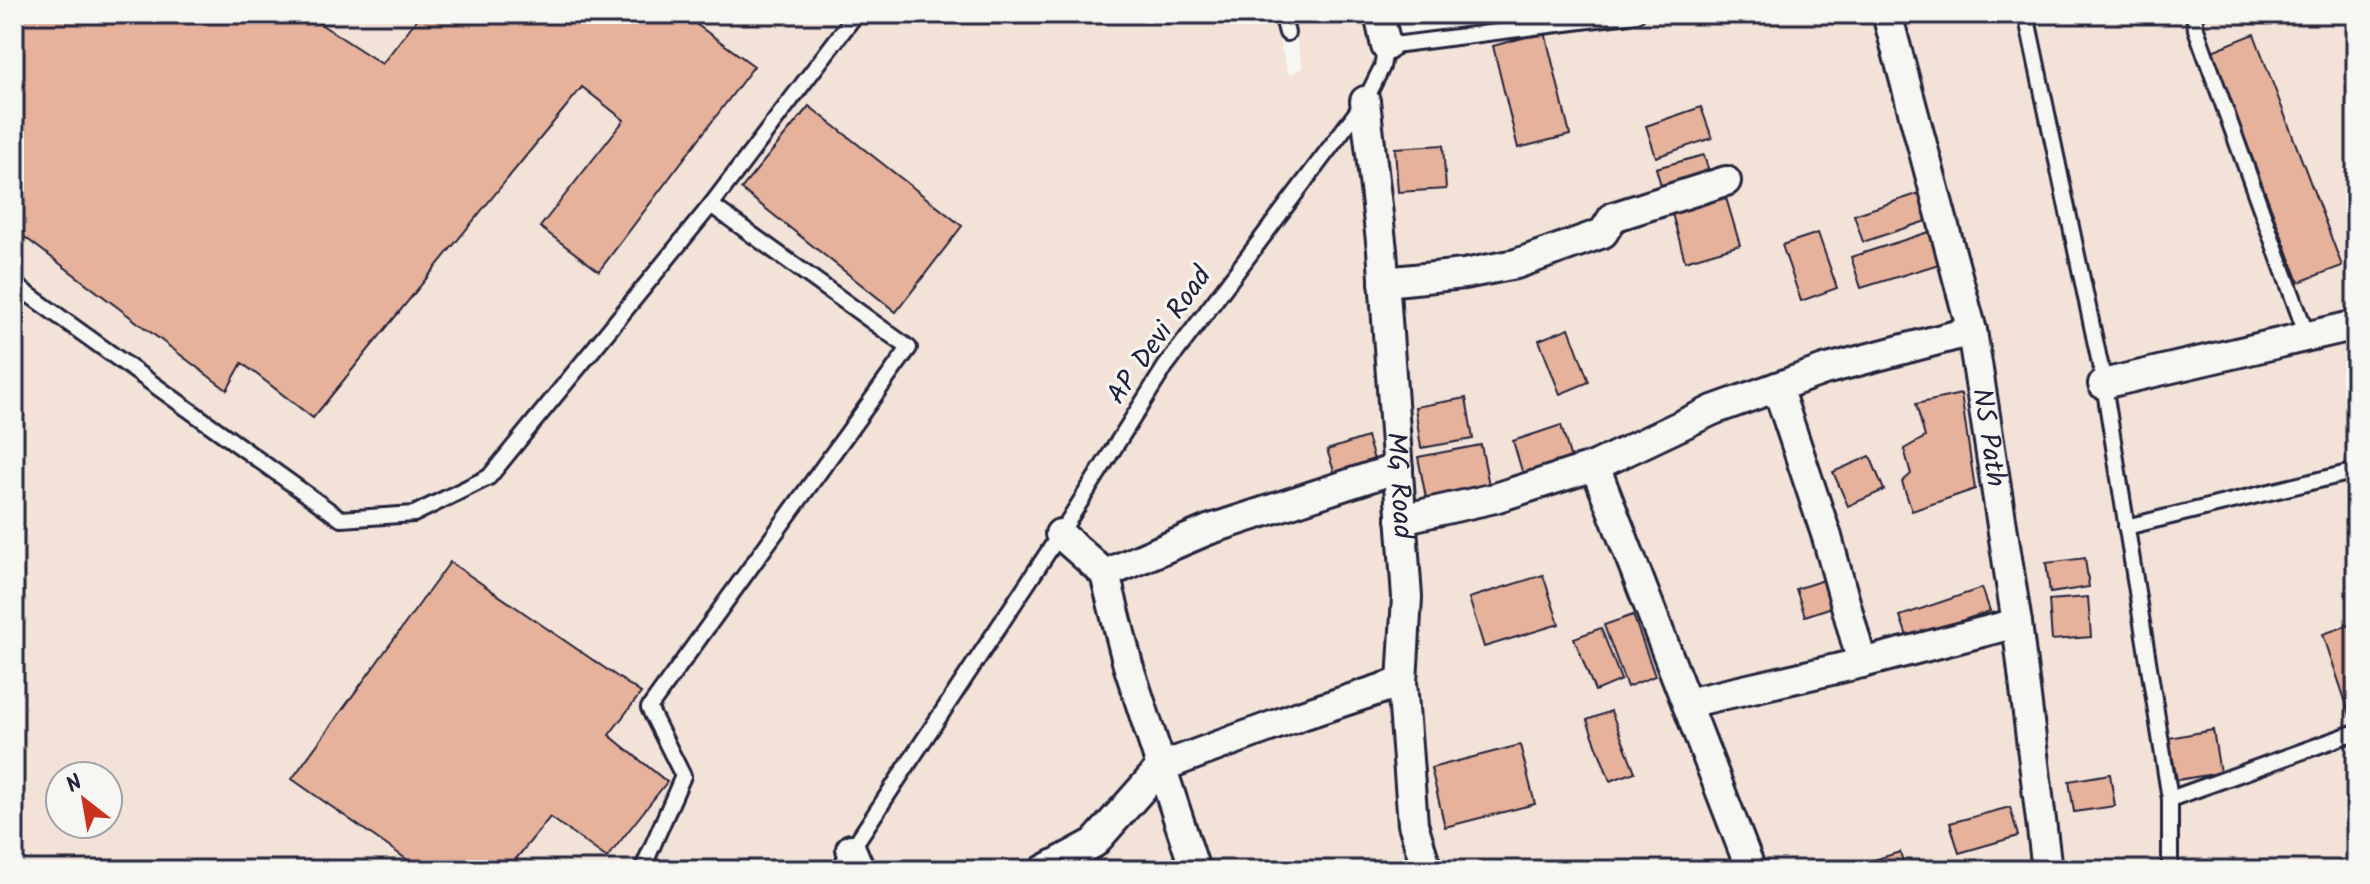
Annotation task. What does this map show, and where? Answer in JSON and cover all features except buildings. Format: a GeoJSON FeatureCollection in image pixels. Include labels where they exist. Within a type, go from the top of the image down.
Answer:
{"type":"FeatureCollection","features":[{"type":"Feature","properties":{"kind":"street"},"geometry":{"type":"LineString","coordinates":[[1379,14],[1386,46]]}},
{"type":"Feature","properties":{"kind":"street","name":"NS Path"},"geometry":{"type":"LineString","coordinates":[[1887,14],[1972,331],[2017,623],[2046,870]]}},
{"type":"Feature","properties":{"kind":"street","name":"MG Road"},"geometry":{"type":"LineString","coordinates":[[1365,101],[1384,282],[1407,597],[1402,682],[1413,824],[1427,870]]}},
{"type":"Feature","properties":{"kind":"street"},"geometry":{"type":"LineString","coordinates":[[1384,282],[1464,274],[1516,264],[1603,233],[1613,217],[1726,181]]}},
{"type":"Feature","properties":{"kind":"street"},"geometry":{"type":"LineString","coordinates":[[2103,384],[2356,325]]}},
{"type":"Feature","properties":{"kind":"street"},"geometry":{"type":"LineString","coordinates":[[1401,519],[1495,498],[1595,466],[1713,410],[1824,370],[1972,331]]}},
{"type":"Feature","properties":{"kind":"street"},"geometry":{"type":"LineString","coordinates":[[1777,387],[1827,537],[1862,663]]}},
{"type":"Feature","properties":{"kind":"street"},"geometry":{"type":"LineString","coordinates":[[1595,466],[1751,870]]}},
{"type":"Feature","properties":{"kind":"street"},"geometry":{"type":"LineString","coordinates":[[1105,574],[1208,530],[1398,468]]}},
{"type":"Feature","properties":{"kind":"street"},"geometry":{"type":"LineString","coordinates":[[1060,534],[1105,574],[1128,665],[1195,870]]}},
{"type":"Feature","properties":{"kind":"street"},"geometry":{"type":"LineString","coordinates":[[1687,703],[2017,623]]}},
{"type":"Feature","properties":{"kind":"street"},"geometry":{"type":"LineString","coordinates":[[1044,870],[1094,843],[1161,767],[1402,682]]}},
{"type":"Feature","properties":{"kind":"lane"},"geometry":{"type":"LineString","coordinates":[[14,284],[341,519],[414,514],[489,477],[711,205],[856,14]]}},
{"type":"Feature","properties":{"kind":"lane"},"geometry":{"type":"LineString","coordinates":[[1282,14],[1287,33]]}},
{"type":"Feature","properties":{"kind":"lane"},"geometry":{"type":"LineString","coordinates":[[1386,46],[1637,14]]}},
{"type":"Feature","properties":{"kind":"lane"},"geometry":{"type":"LineString","coordinates":[[2026,14],[2103,384],[2170,799],[2170,870]]}},
{"type":"Feature","properties":{"kind":"lane"},"geometry":{"type":"LineString","coordinates":[[2194,14],[2196,29],[2307,336]]}},
{"type":"Feature","properties":{"kind":"lane","name":"AP Devi Road"},"geometry":{"type":"LineString","coordinates":[[850,863],[1165,367],[1365,101],[1382,67],[1386,46]]}},
{"type":"Feature","properties":{"kind":"lane"},"geometry":{"type":"LineString","coordinates":[[642,870],[683,776],[649,708],[909,348],[711,205]]}},
{"type":"Feature","properties":{"kind":"lane"},"geometry":{"type":"LineString","coordinates":[[2126,527],[2356,471]]}},
{"type":"Feature","properties":{"kind":"lane"},"geometry":{"type":"LineString","coordinates":[[2170,799],[2356,732]]}},
{"type":"Feature","properties":{"kind":"shaded area"},"geometry":{"type":"Polygon","coordinates":[[[14,14],[1271,14],[1289,75],[1303,68],[1291,14],[1364,14],[1368,36],[1394,55],[1560,28],[1557,14],[2356,14],[2356,870],[14,870],[14,14]]]}}]}
